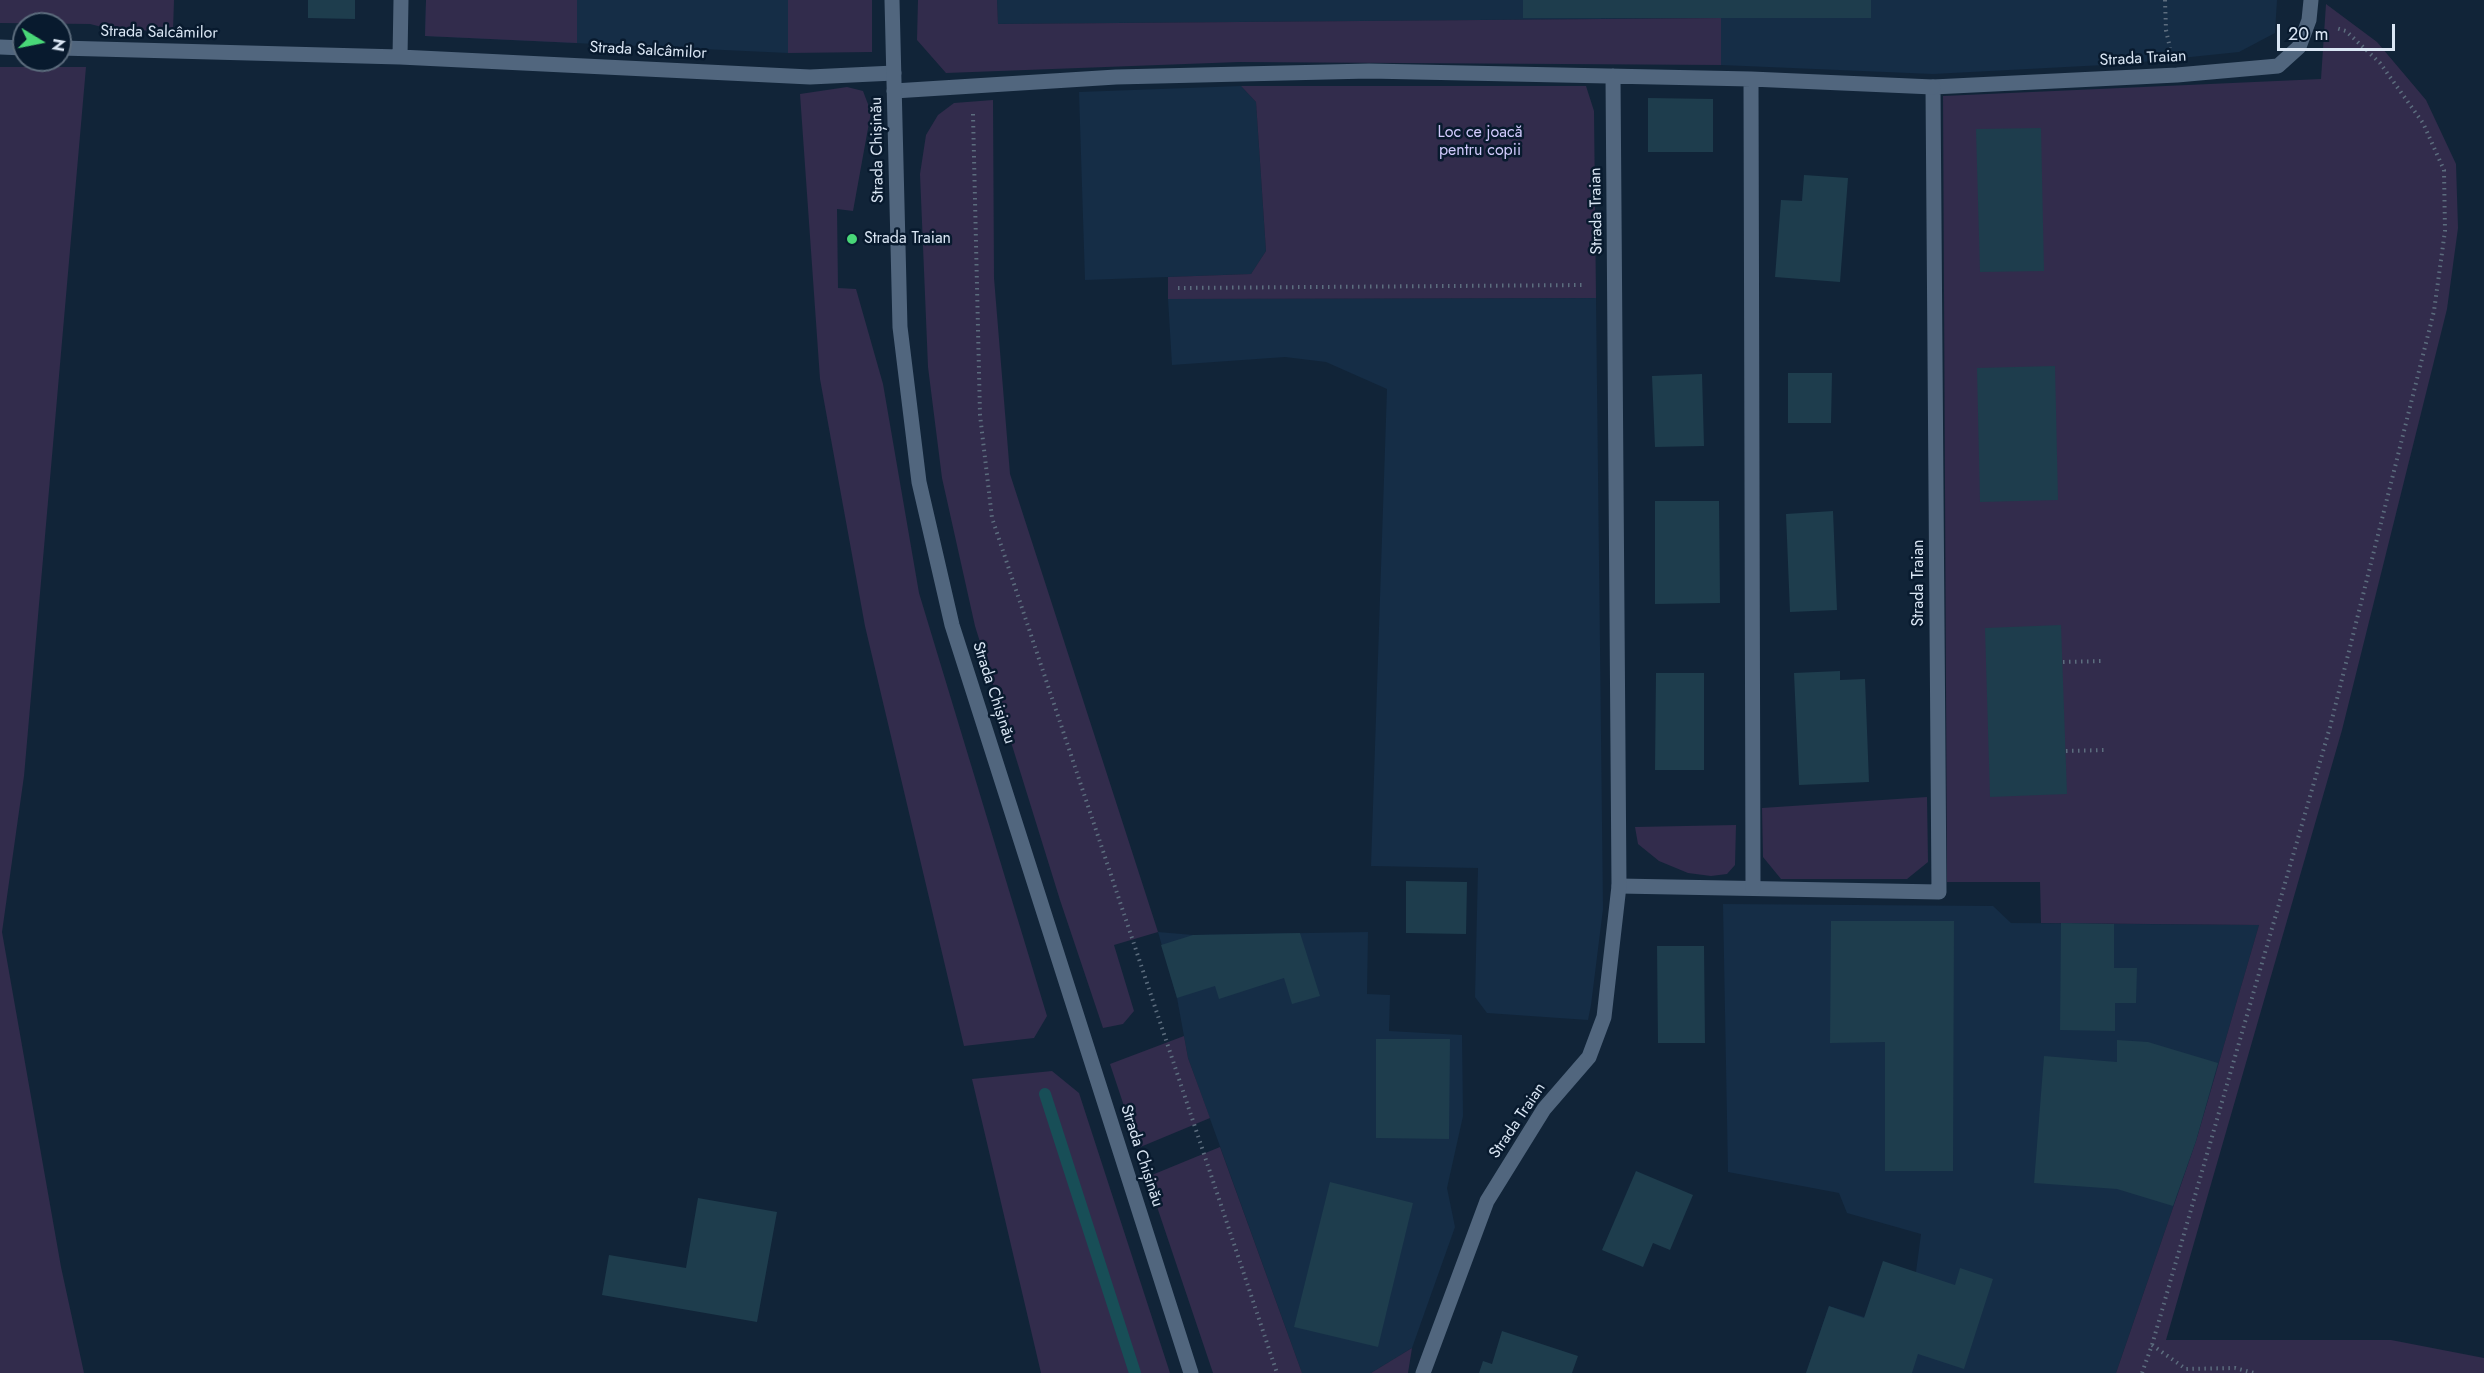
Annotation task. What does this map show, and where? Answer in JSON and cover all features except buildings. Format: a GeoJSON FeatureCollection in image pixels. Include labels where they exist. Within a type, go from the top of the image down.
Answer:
{"type":"FeatureCollection","features":[{"type":"Feature","properties":{"kind":"street"},"geometry":{"type":"LineString","coordinates":[[400,57],[401,0]]}},
{"type":"Feature","properties":{"kind":"street","name":"Strada Chișinău"},"geometry":{"type":"LineString","coordinates":[[892,0],[900,327],[920,482],[952,625],[1191,1373]]}},
{"type":"Feature","properties":{"kind":"street","name":"Strada Traian"},"geometry":{"type":"LineString","coordinates":[[894,91],[1116,77],[1358,71],[1751,79],[1933,87],[2177,75],[2278,66],[2299,46],[2309,20],[2311,0]]}},
{"type":"Feature","properties":{"kind":"street","name":"Strada Salcâmilor"},"geometry":{"type":"LineString","coordinates":[[72,48],[400,57],[810,77],[894,73]]}},
{"type":"Feature","properties":{"kind":"street","name":"Strada Traian"},"geometry":{"type":"LineString","coordinates":[[1423,1373],[1487,1200],[1544,1109],[1589,1057],[1604,1017],[1619,886],[1613,76]]}},
{"type":"Feature","properties":{"kind":"street"},"geometry":{"type":"LineString","coordinates":[[1751,79],[1753,888]]}},
{"type":"Feature","properties":{"kind":"street","name":"Strada Traian"},"geometry":{"type":"LineString","coordinates":[[1619,886],[1939,892],[1933,87]]}},
{"type":"Feature","properties":{"kind":"path"},"geometry":{"type":"LineString","coordinates":[[2165,0],[2166,30],[2177,75]]}},
{"type":"Feature","properties":{"kind":"path"},"geometry":{"type":"LineString","coordinates":[[2142,1373],[2330,727],[2434,311],[2445,231],[2444,170],[2424,123],[2380,63],[2346,31],[2309,20]]}},
{"type":"Feature","properties":{"kind":"path"},"geometry":{"type":"LineString","coordinates":[[972,86],[980,415],[992,518],[1277,1373]]}},
{"type":"Feature","properties":{"kind":"path"},"geometry":{"type":"LineString","coordinates":[[1179,288],[1616,285]]}},
{"type":"Feature","properties":{"kind":"path"},"geometry":{"type":"LineString","coordinates":[[2062,662],[2104,661]]}},
{"type":"Feature","properties":{"kind":"path"},"geometry":{"type":"LineString","coordinates":[[2066,751],[2105,750]]}},
{"type":"Feature","properties":{"kind":"path"},"geometry":{"type":"LineString","coordinates":[[2152,1345],[2186,1369],[2235,1368],[2254,1373]]}},
{"type":"Feature","properties":{"kind":"shaded area"},"geometry":{"type":"Polygon","coordinates":[[[426,0],[788,0],[788,53],[425,36],[426,0]]]}},
{"type":"Feature","properties":{"kind":"shaded area"},"geometry":{"type":"Polygon","coordinates":[[[997,0],[2277,0],[2275,33],[2239,52],[2123,64],[1933,74],[1721,65],[1721,18],[998,24],[997,0]]]}},
{"type":"Feature","properties":{"kind":"shaded area"},"geometry":{"type":"Polygon","coordinates":[[[1241,86],[1256,102],[1266,251],[1251,274],[1085,280],[1079,92],[1241,86]]]}},
{"type":"Feature","properties":{"kind":"shaded area"},"geometry":{"type":"Polygon","coordinates":[[[1596,298],[1603,909],[1591,1005],[1588,1020],[1487,1013],[1475,997],[1478,868],[1371,866],[1387,389],[1326,362],[1285,357],[1172,365],[1168,299],[1596,298]]]}},
{"type":"Feature","properties":{"kind":"shaded area"},"geometry":{"type":"Polygon","coordinates":[[[1723,904],[1993,906],[2011,923],[2259,925],[2196,1141],[2116,1373],[1806,1373],[1829,1306],[1864,1317],[1916,1272],[1921,1234],[1847,1213],[1839,1193],[1728,1172],[1723,904]]]}},
{"type":"Feature","properties":{"kind":"shaded area"},"geometry":{"type":"Polygon","coordinates":[[[1158,932],[1193,935],[1368,932],[1367,994],[1390,995],[1389,1031],[1462,1035],[1463,1116],[1447,1188],[1455,1227],[1412,1348],[1371,1373],[1302,1373],[1188,1058],[1177,998],[1158,932]]]}},
{"type":"Feature","properties":{"kind":"green space"},"geometry":{"type":"Polygon","coordinates":[[[0,0],[174,0],[173,31],[114,30],[90,24],[72,24],[72,12],[12,12],[12,23],[0,23],[0,0]]]}},
{"type":"Feature","properties":{"kind":"green space"},"geometry":{"type":"Polygon","coordinates":[[[426,0],[577,0],[577,43],[425,36],[426,0]]]}},
{"type":"Feature","properties":{"kind":"green space"},"geometry":{"type":"Polygon","coordinates":[[[788,0],[872,0],[872,52],[788,53],[788,0]]]}},
{"type":"Feature","properties":{"kind":"green space"},"geometry":{"type":"Polygon","coordinates":[[[918,0],[997,0],[998,24],[1721,18],[1721,65],[1239,62],[946,73],[917,40],[918,0]]]}},
{"type":"Feature","properties":{"kind":"green space"},"geometry":{"type":"Polygon","coordinates":[[[2326,4],[2377,42],[2426,100],[2456,164],[2458,228],[2447,309],[2342,730],[2166,1340],[2391,1340],[2484,1358],[2484,1373],[2116,1373],[2196,1141],[2259,925],[2041,923],[2040,882],[1947,882],[1943,96],[2321,79],[2326,4]]]}},
{"type":"Feature","properties":{"kind":"green space"},"geometry":{"type":"Polygon","coordinates":[[[0,67],[12,67],[12,72],[72,72],[72,67],[86,67],[24,776],[2,932],[61,1267],[84,1373],[0,1373],[0,67]]]}},
{"type":"Feature","properties":{"kind":"green space","name":"Loc ce joacă pentru copii"},"geometry":{"type":"Polygon","coordinates":[[[1241,86],[1586,86],[1594,111],[1596,298],[1168,299],[1168,277],[1251,274],[1266,251],[1256,102],[1241,86]]]}},
{"type":"Feature","properties":{"kind":"green space"},"geometry":{"type":"Polygon","coordinates":[[[847,87],[863,91],[871,112],[853,211],[837,209],[838,288],[856,289],[883,384],[919,593],[1047,1016],[1034,1038],[964,1046],[865,626],[820,379],[800,94],[847,87]]]}},
{"type":"Feature","properties":{"kind":"green space"},"geometry":{"type":"Polygon","coordinates":[[[993,100],[994,278],[1010,474],[1158,932],[1114,945],[1134,1011],[1123,1024],[1103,1028],[1060,900],[975,626],[942,478],[928,367],[920,174],[926,135],[938,115],[954,103],[993,100]]]}},
{"type":"Feature","properties":{"kind":"green space"},"geometry":{"type":"Polygon","coordinates":[[[1927,797],[1928,862],[1907,879],[1781,879],[1763,857],[1762,808],[1927,797]]]}},
{"type":"Feature","properties":{"kind":"green space"},"geometry":{"type":"Polygon","coordinates":[[[1736,825],[1735,865],[1727,874],[1711,876],[1688,873],[1659,861],[1638,844],[1635,827],[1736,825]]]}},
{"type":"Feature","properties":{"kind":"green space"},"geometry":{"type":"Polygon","coordinates":[[[1184,1036],[1188,1058],[1210,1118],[1138,1148],[1110,1064],[1184,1036]]]}},
{"type":"Feature","properties":{"kind":"green space"},"geometry":{"type":"Polygon","coordinates":[[[1052,1071],[1079,1093],[1170,1373],[1041,1373],[972,1079],[1052,1071]]]}},
{"type":"Feature","properties":{"kind":"green space"},"geometry":{"type":"Polygon","coordinates":[[[1220,1147],[1302,1373],[1213,1373],[1147,1177],[1220,1147]]]}},
{"type":"Feature","properties":{"kind":"green space"},"geometry":{"type":"Polygon","coordinates":[[[1412,1348],[1408,1373],[1371,1373],[1412,1348]]]}},
{"type":"Feature","properties":{"kind":"waterway"},"geometry":{"type":"LineString","coordinates":[[1045,1094],[1135,1373]]}},
{"type":"Feature","properties":{"kind":"place","name":"Strada Traian"},"geometry":{"type":"Point","coordinates":[852,239]}}]}
